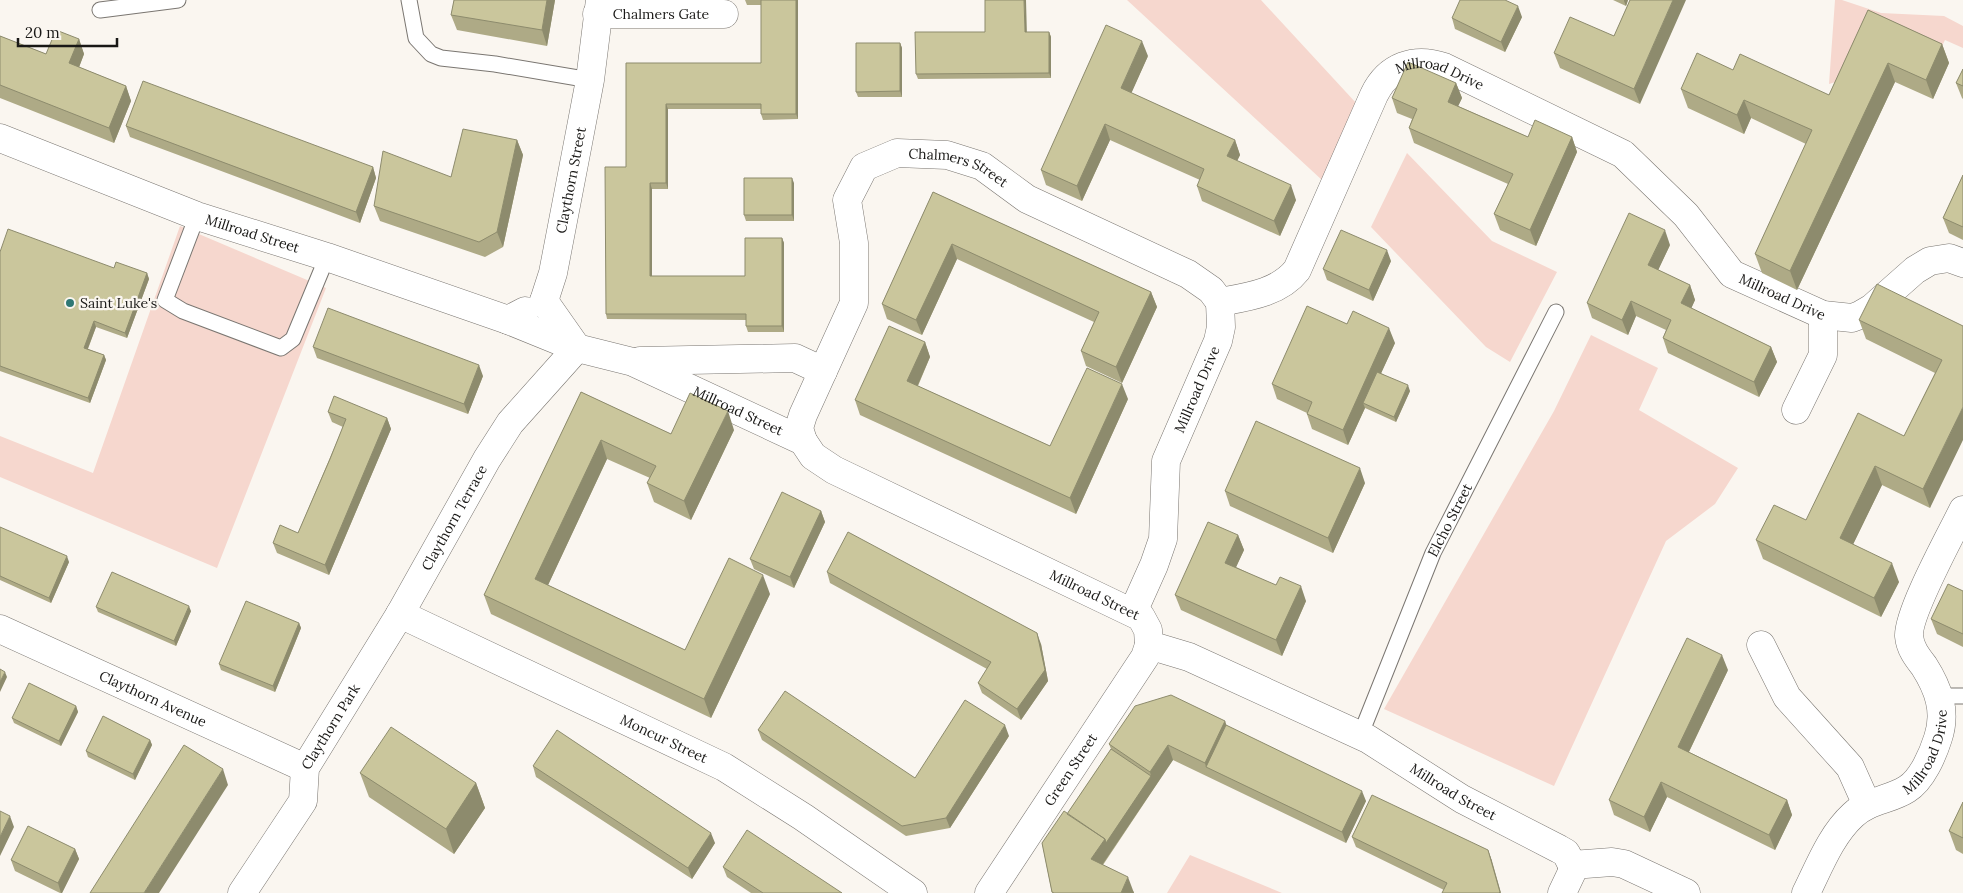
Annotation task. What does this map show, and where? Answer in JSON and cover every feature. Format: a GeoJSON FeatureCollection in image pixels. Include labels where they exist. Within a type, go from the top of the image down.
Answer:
{"type":"FeatureCollection","features":[{"type":"Feature","properties":{"kind":"street","name":"Claythorn Street"},"geometry":{"type":"LineString","coordinates":[[544,301],[553,273],[590,80],[598,7]]}},
{"type":"Feature","properties":{"kind":"street","name":"Chalmers Gate"},"geometry":{"type":"LineString","coordinates":[[598,7],[724,14]]}},
{"type":"Feature","properties":{"kind":"street","name":"Millroad Drive"},"geometry":{"type":"LineString","coordinates":[[1133,612],[1161,547],[1164,530],[1166,461],[1218,341],[1221,327],[1220,302],[1269,290],[1292,276],[1301,262],[1378,86],[1395,68],[1421,62],[1444,68],[1623,154],[1686,216],[1732,274],[1823,316],[1852,318],[1860,316],[1872,308],[1915,270],[1930,261],[1948,258],[1963,263]]}},
{"type":"Feature","properties":{"kind":"street","name":"Millroad Street"},"geometry":{"type":"LineString","coordinates":[[2,146],[198,216],[327,256],[508,320],[577,348],[633,362],[803,441],[813,456],[834,470],[1133,612],[1146,622],[1150,637],[1149,645],[1189,658],[1360,736],[1462,799],[1566,853],[1572,865]]}},
{"type":"Feature","properties":{"kind":"street","name":"Chalmers Street"},"geometry":{"type":"LineString","coordinates":[[803,441],[799,428],[803,415],[854,302],[854,243],[847,200],[864,167],[897,153],[947,156],[982,166],[1027,199],[1188,274],[1211,290],[1220,302]]}},
{"type":"Feature","properties":{"kind":"street"},"geometry":{"type":"LineString","coordinates":[[508,320],[544,301],[577,348]]}},
{"type":"Feature","properties":{"kind":"street"},"geometry":{"type":"LineString","coordinates":[[1796,410],[1823,355],[1823,316]]}},
{"type":"Feature","properties":{"kind":"street","name":"Claythorn Terrace"},"geometry":{"type":"LineString","coordinates":[[400,614],[510,423],[577,348]]}},
{"type":"Feature","properties":{"kind":"street"},"geometry":{"type":"LineString","coordinates":[[633,362],[795,358],[823,371]]}},
{"type":"Feature","properties":{"kind":"street","name":"Millroad Drive"},"geometry":{"type":"LineString","coordinates":[[1806,893],[1824,856],[1853,814],[1867,805],[1908,789],[1920,776],[1940,732],[1942,712],[1951,696],[1929,674],[1913,650],[1909,635],[1916,607],[1963,510]]}},
{"type":"Feature","properties":{"kind":"street","name":"Claythorn Park"},"geometry":{"type":"LineString","coordinates":[[242,893],[303,801],[305,768],[400,614]]}},
{"type":"Feature","properties":{"kind":"street","name":"Moncur Street"},"geometry":{"type":"LineString","coordinates":[[400,614],[724,767],[803,817],[913,893]]}},
{"type":"Feature","properties":{"kind":"street","name":"Claythorn Avenue"},"geometry":{"type":"LineString","coordinates":[[0,629],[305,768]]}},
{"type":"Feature","properties":{"kind":"street","name":"Green Street"},"geometry":{"type":"LineString","coordinates":[[989,893],[1145,657],[1149,645]]}},
{"type":"Feature","properties":{"kind":"street"},"geometry":{"type":"LineString","coordinates":[[1761,645],[1787,696],[1850,767],[1867,805]]}},
{"type":"Feature","properties":{"kind":"street"},"geometry":{"type":"LineString","coordinates":[[1562,893],[1572,872],[1572,865],[1612,862],[1624,864],[1686,893]]}},
{"type":"Feature","properties":{"kind":"lane"},"geometry":{"type":"LineString","coordinates":[[100,10],[178,0]]}},
{"type":"Feature","properties":{"kind":"lane"},"geometry":{"type":"LineString","coordinates":[[409,0],[416,38],[431,54],[441,58],[488,63],[590,80]]}},
{"type":"Feature","properties":{"kind":"lane"},"geometry":{"type":"LineString","coordinates":[[198,216],[165,300],[184,311],[281,348],[293,339],[327,256]]}},
{"type":"Feature","properties":{"kind":"lane","name":"Elcho Street"},"geometry":{"type":"LineString","coordinates":[[1360,736],[1433,553],[1526,375],[1556,312]]}},
{"type":"Feature","properties":{"kind":"shaded area"},"geometry":{"type":"Polygon","coordinates":[[[1127,0],[1261,0],[1357,104],[1323,181],[1127,0]]]}},
{"type":"Feature","properties":{"kind":"shaded area"},"geometry":{"type":"Polygon","coordinates":[[[1835,0],[1842,0],[1881,13],[1944,16],[1963,26],[1963,48],[1945,40],[1940,50],[1829,84],[1835,0]]]}},
{"type":"Feature","properties":{"kind":"shaded area"},"geometry":{"type":"Polygon","coordinates":[[[1407,153],[1492,241],[1557,272],[1510,362],[1486,347],[1371,227],[1407,153]]]}},
{"type":"Feature","properties":{"kind":"shaded area"},"geometry":{"type":"Polygon","coordinates":[[[180,226],[326,288],[217,568],[0,477],[0,436],[93,473],[180,226]]]}},
{"type":"Feature","properties":{"kind":"shaded area"},"geometry":{"type":"Polygon","coordinates":[[[1591,335],[1658,368],[1639,410],[1738,468],[1715,504],[1666,541],[1554,786],[1384,709],[1554,411],[1591,335]]]}},
{"type":"Feature","properties":{"kind":"shaded area"},"geometry":{"type":"Polygon","coordinates":[[[1190,855],[1282,893],[1167,893],[1190,855]]]}},
{"type":"Feature","properties":{"kind":"building"},"geometry":{"type":"Polygon","coordinates":[[[454,0],[547,0],[542,30],[451,15],[454,0]]]}},
{"type":"Feature","properties":{"kind":"building"},"geometry":{"type":"Polygon","coordinates":[[[761,0],[796,0],[796,114],[761,114],[761,104],[666,104],[666,183],[650,183],[650,276],[745,276],[745,238],[782,238],[782,326],[746,326],[746,314],[606,314],[605,167],[626,167],[626,63],[761,63],[761,0]]]}},
{"type":"Feature","properties":{"kind":"building"},"geometry":{"type":"Polygon","coordinates":[[[985,0],[1024,0],[1025,32],[1049,32],[1049,73],[916,74],[915,32],[985,32],[985,0]]]}},
{"type":"Feature","properties":{"kind":"building"},"geometry":{"type":"Polygon","coordinates":[[[1460,0],[1505,0],[1518,6],[1501,42],[1452,18],[1460,0]]]}},
{"type":"Feature","properties":{"kind":"building"},"geometry":{"type":"Polygon","coordinates":[[[1630,0],[1673,0],[1634,89],[1554,53],[1570,17],[1614,36],[1630,0]]]}},
{"type":"Feature","properties":{"kind":"building"},"geometry":{"type":"Polygon","coordinates":[[[1868,10],[1942,44],[1926,80],[1888,63],[1790,271],[1755,254],[1812,130],[1744,100],[1737,115],[1681,89],[1697,53],[1733,70],[1740,54],[1829,95],[1868,10]]]}},
{"type":"Feature","properties":{"kind":"building"},"geometry":{"type":"Polygon","coordinates":[[[1106,25],[1142,41],[1121,88],[1235,140],[1227,156],[1291,185],[1274,221],[1197,186],[1204,169],[1105,124],[1077,186],[1041,170],[1106,25]]]}},
{"type":"Feature","properties":{"kind":"building"},"geometry":{"type":"Polygon","coordinates":[[[56,30],[79,39],[69,63],[126,86],[109,128],[0,85],[0,36],[46,54],[56,30]]]}},
{"type":"Feature","properties":{"kind":"building"},"geometry":{"type":"Polygon","coordinates":[[[856,43],[900,43],[900,91],[856,92],[856,43]]]}},
{"type":"Feature","properties":{"kind":"building"},"geometry":{"type":"Polygon","coordinates":[[[1408,62],[1456,83],[1448,102],[1528,137],[1535,120],[1572,137],[1530,230],[1494,214],[1513,174],[1409,128],[1417,109],[1392,98],[1408,62]]]}},
{"type":"Feature","properties":{"kind":"building"},"geometry":{"type":"Polygon","coordinates":[[[1963,69],[1963,86],[1956,83],[1963,69]]]}},
{"type":"Feature","properties":{"kind":"building"},"geometry":{"type":"Polygon","coordinates":[[[143,81],[373,167],[356,212],[126,126],[143,81]]]}},
{"type":"Feature","properties":{"kind":"building"},"geometry":{"type":"Polygon","coordinates":[[[463,129],[517,140],[497,232],[479,242],[374,206],[383,151],[451,177],[463,129]]]}},
{"type":"Feature","properties":{"kind":"building"},"geometry":{"type":"Polygon","coordinates":[[[1963,175],[1963,227],[1943,218],[1963,175]]]}},
{"type":"Feature","properties":{"kind":"building"},"geometry":{"type":"Polygon","coordinates":[[[744,178],[792,178],[792,215],[744,215],[744,178]]]}},
{"type":"Feature","properties":{"kind":"building"},"geometry":{"type":"Polygon","coordinates":[[[933,192],[1151,292],[1116,367],[1081,351],[1099,312],[952,244],[916,320],[882,304],[933,192]]]}},
{"type":"Feature","properties":{"kind":"building"},"geometry":{"type":"Polygon","coordinates":[[[1629,213],[1665,230],[1648,265],[1690,285],[1681,303],[1771,347],[1754,382],[1663,338],[1671,320],[1631,301],[1622,320],[1587,303],[1629,213]]]}},
{"type":"Feature","properties":{"kind":"building","name":"Saint Luke's"},"geometry":{"type":"Polygon","coordinates":[[[8,229],[114,268],[116,262],[147,273],[125,333],[94,321],[84,348],[104,355],[88,398],[0,366],[0,252],[8,229]]]}},
{"type":"Feature","properties":{"kind":"building"},"geometry":{"type":"Polygon","coordinates":[[[1341,230],[1387,250],[1369,290],[1323,269],[1341,230]]]}},
{"type":"Feature","properties":{"kind":"building"},"geometry":{"type":"Polygon","coordinates":[[[1877,284],[1963,326],[1963,407],[1923,489],[1875,466],[1840,538],[1892,563],[1874,598],[1756,540],[1774,505],[1806,520],[1858,413],[1904,436],[1942,360],[1859,320],[1877,284]]]}},
{"type":"Feature","properties":{"kind":"building"},"geometry":{"type":"Polygon","coordinates":[[[1307,306],[1347,324],[1353,311],[1389,328],[1343,430],[1307,414],[1312,402],[1272,384],[1307,306]]]}},
{"type":"Feature","properties":{"kind":"building"},"geometry":{"type":"Polygon","coordinates":[[[328,308],[479,365],[464,404],[313,347],[328,308]]]}},
{"type":"Feature","properties":{"kind":"building"},"geometry":{"type":"Polygon","coordinates":[[[889,326],[925,342],[907,381],[1050,446],[1087,368],[1122,384],[1070,498],[855,400],[889,326]]]}},
{"type":"Feature","properties":{"kind":"building"},"geometry":{"type":"Polygon","coordinates":[[[1377,372],[1408,385],[1394,417],[1363,403],[1377,372]]]}},
{"type":"Feature","properties":{"kind":"building"},"geometry":{"type":"Polygon","coordinates":[[[581,392],[671,434],[690,393],[728,411],[684,501],[647,483],[656,466],[601,440],[535,579],[685,650],[729,558],[763,575],[704,699],[484,595],[581,392]]]}},
{"type":"Feature","properties":{"kind":"building"},"geometry":{"type":"Polygon","coordinates":[[[334,396],[387,418],[325,565],[273,543],[280,525],[298,533],[330,459],[346,419],[328,412],[334,396]]]}},
{"type":"Feature","properties":{"kind":"building"},"geometry":{"type":"Polygon","coordinates":[[[1256,421],[1360,468],[1328,538],[1225,491],[1256,421]]]}},
{"type":"Feature","properties":{"kind":"building"},"geometry":{"type":"Polygon","coordinates":[[[782,492],[821,511],[790,577],[750,559],[782,492]]]}},
{"type":"Feature","properties":{"kind":"building"},"geometry":{"type":"Polygon","coordinates":[[[1208,522],[1238,535],[1225,563],[1276,585],[1280,577],[1301,586],[1276,640],[1175,595],[1208,522]]]}},
{"type":"Feature","properties":{"kind":"building"},"geometry":{"type":"Polygon","coordinates":[[[0,527],[67,556],[49,598],[0,576],[0,527]]]}},
{"type":"Feature","properties":{"kind":"building"},"geometry":{"type":"Polygon","coordinates":[[[848,532],[1037,633],[1045,670],[1017,709],[978,683],[991,662],[827,572],[848,532]]]}},
{"type":"Feature","properties":{"kind":"building"},"geometry":{"type":"Polygon","coordinates":[[[112,572],[189,606],[174,641],[96,607],[112,572]]]}},
{"type":"Feature","properties":{"kind":"building"},"geometry":{"type":"Polygon","coordinates":[[[1948,584],[1963,591],[1963,634],[1931,619],[1948,584]]]}},
{"type":"Feature","properties":{"kind":"building"},"geometry":{"type":"Polygon","coordinates":[[[246,601],[299,623],[273,686],[219,664],[246,601]]]}},
{"type":"Feature","properties":{"kind":"building"},"geometry":{"type":"Polygon","coordinates":[[[1687,638],[1722,655],[1678,747],[1787,800],[1769,835],[1661,782],[1644,817],[1609,800],[1687,638]]]}},
{"type":"Feature","properties":{"kind":"building"},"geometry":{"type":"Polygon","coordinates":[[[0,669],[5,672],[0,682],[0,669]]]}},
{"type":"Feature","properties":{"kind":"building"},"geometry":{"type":"Polygon","coordinates":[[[29,683],[76,706],[59,741],[12,718],[29,683]]]}},
{"type":"Feature","properties":{"kind":"building"},"geometry":{"type":"Polygon","coordinates":[[[785,691],[915,778],[965,700],[1005,725],[946,818],[902,826],[758,730],[785,691]]]}},
{"type":"Feature","properties":{"kind":"building"},"geometry":{"type":"Polygon","coordinates":[[[1171,695],[1225,721],[1205,763],[1168,745],[1150,772],[1109,744],[1135,706],[1171,695]]]}},
{"type":"Feature","properties":{"kind":"building"},"geometry":{"type":"Polygon","coordinates":[[[103,716],[150,740],[133,774],[86,751],[103,716]]]}},
{"type":"Feature","properties":{"kind":"building"},"geometry":{"type":"Polygon","coordinates":[[[1226,725],[1362,791],[1342,832],[1206,767],[1226,725]]]}},
{"type":"Feature","properties":{"kind":"building"},"geometry":{"type":"Polygon","coordinates":[[[391,727],[476,783],[446,829],[360,773],[391,727]]]}},
{"type":"Feature","properties":{"kind":"building"},"geometry":{"type":"Polygon","coordinates":[[[557,730],[711,833],[688,868],[533,766],[557,730]]]}},
{"type":"Feature","properties":{"kind":"building"},"geometry":{"type":"Polygon","coordinates":[[[184,745],[223,769],[144,893],[90,893],[184,745]]]}},
{"type":"Feature","properties":{"kind":"building"},"geometry":{"type":"Polygon","coordinates":[[[1111,749],[1151,776],[1106,843],[1105,839],[1067,814],[1111,749]]]}},
{"type":"Feature","properties":{"kind":"building"},"geometry":{"type":"Polygon","coordinates":[[[1372,795],[1488,850],[1500,892],[1442,893],[1447,883],[1352,837],[1372,795]]]}},
{"type":"Feature","properties":{"kind":"building"},"geometry":{"type":"Polygon","coordinates":[[[1963,802],[1963,838],[1949,831],[1963,802]]]}},
{"type":"Feature","properties":{"kind":"building"},"geometry":{"type":"Polygon","coordinates":[[[0,811],[10,816],[0,837],[0,811]]]}},
{"type":"Feature","properties":{"kind":"building"},"geometry":{"type":"Polygon","coordinates":[[[1064,811],[1105,839],[1091,859],[1128,877],[1121,893],[1052,892],[1042,843],[1064,811]]]}},
{"type":"Feature","properties":{"kind":"building"},"geometry":{"type":"Polygon","coordinates":[[[28,826],[75,849],[58,883],[11,860],[28,826]]]}},
{"type":"Feature","properties":{"kind":"building"},"geometry":{"type":"Polygon","coordinates":[[[747,830],[842,893],[763,893],[723,867],[747,830]]]}},
{"type":"Feature","properties":{"kind":"place","name":"Saint Luke's"},"geometry":{"type":"Point","coordinates":[70,303]}}]}
